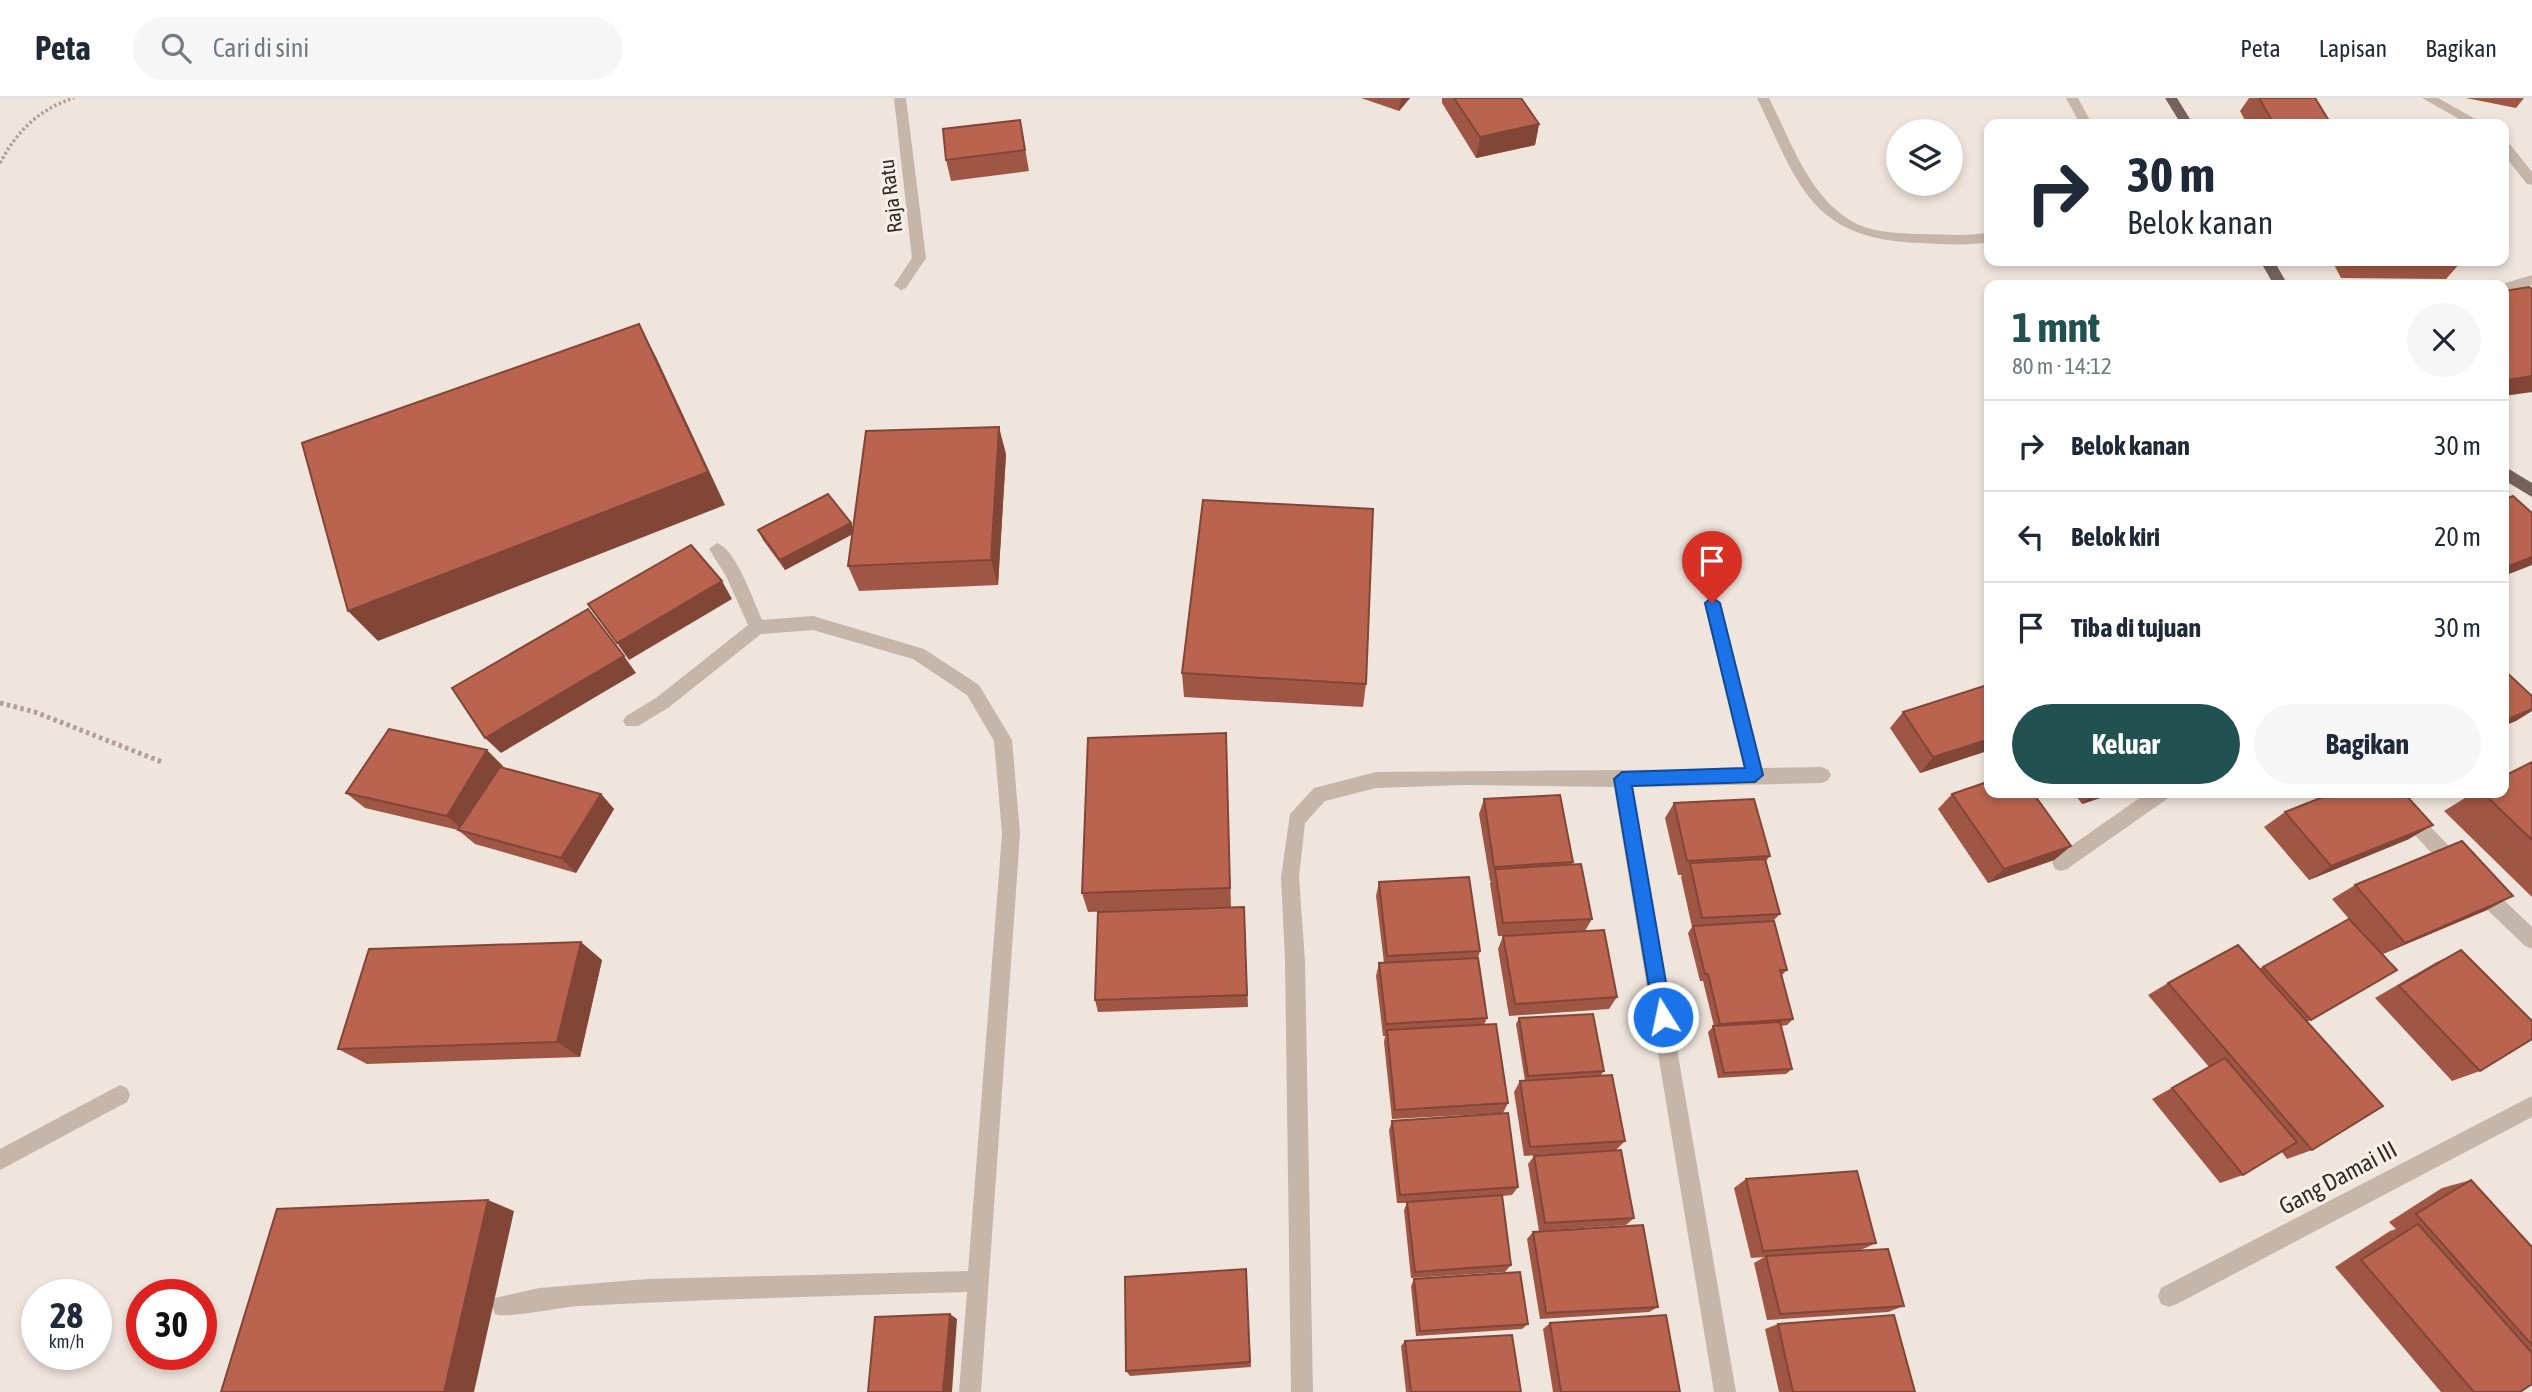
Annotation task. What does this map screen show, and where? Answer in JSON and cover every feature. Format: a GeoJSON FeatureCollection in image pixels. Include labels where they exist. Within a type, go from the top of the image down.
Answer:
{"type":"FeatureCollection","features":[{"type":"Feature","properties":{"kind":"main road"},"geometry":{"type":"LineString","coordinates":[[2171,98],[2183,119]]}},
{"type":"Feature","properties":{"kind":"main road"},"geometry":{"type":"LineString","coordinates":[[2509,475],[2532,491]]}},
{"type":"Feature","properties":{"kind":"street","name":"Raja Ratu"},"geometry":{"type":"LineString","coordinates":[[900,98],[919,258],[901,285]]}},
{"type":"Feature","properties":{"kind":"street"},"geometry":{"type":"LineString","coordinates":[[1763,98],[1813,195],[1836,220],[1872,234],[1975,240],[1984,238]]}},
{"type":"Feature","properties":{"kind":"street"},"geometry":{"type":"LineString","coordinates":[[2072,98],[2083,119]]}},
{"type":"Feature","properties":{"kind":"street"},"geometry":{"type":"LineString","coordinates":[[2428,98],[2468,119]]}},
{"type":"Feature","properties":{"kind":"street"},"geometry":{"type":"LineString","coordinates":[[2509,152],[2532,181]]}},
{"type":"Feature","properties":{"kind":"street"},"geometry":{"type":"LineString","coordinates":[[2509,287],[2532,280]]}},
{"type":"Feature","properties":{"kind":"street"},"geometry":{"type":"LineString","coordinates":[[718,549],[733,573],[757,627]]}},
{"type":"Feature","properties":{"kind":"street"},"geometry":{"type":"LineString","coordinates":[[1712,603],[1755,775]]}},
{"type":"Feature","properties":{"kind":"street"},"geometry":{"type":"LineString","coordinates":[[632,721],[662,703],[757,627],[813,623],[918,654],[973,690],[1003,740],[1011,834],[970,1392]]}},
{"type":"Feature","properties":{"kind":"street"},"geometry":{"type":"LineString","coordinates":[[1302,1392],[1295,961],[1290,877],[1296,820],[1320,794],[1376,780],[1822,775]]}},
{"type":"Feature","properties":{"kind":"street"},"geometry":{"type":"LineString","coordinates":[[1622,779],[1725,1392]]}},
{"type":"Feature","properties":{"kind":"street"},"geometry":{"type":"LineString","coordinates":[[2062,863],[2154,798]]}},
{"type":"Feature","properties":{"kind":"street"},"geometry":{"type":"LineString","coordinates":[[2390,798],[2532,940]]}},
{"type":"Feature","properties":{"kind":"street"},"geometry":{"type":"LineString","coordinates":[[0,1160],[120,1095]]}},
{"type":"Feature","properties":{"kind":"street","name":"Gang Damai III"},"geometry":{"type":"LineString","coordinates":[[2169,1296],[2532,1106]]}},
{"type":"Feature","properties":{"kind":"street"},"geometry":{"type":"LineString","coordinates":[[503,1306],[538,1297],[601,1297],[647,1290],[978,1281]]}},
{"type":"Feature","properties":{"kind":"path"},"geometry":{"type":"LineString","coordinates":[[0,163],[9,145],[31,118],[74,98]]}},
{"type":"Feature","properties":{"kind":"path"},"geometry":{"type":"LineString","coordinates":[[0,704],[36,712],[162,762]]}},
{"type":"Feature","properties":{"kind":"building"},"geometry":{"type":"Polygon","coordinates":[[[1454,98],[1521,98],[1539,124],[1480,137],[1454,98]]]}},
{"type":"Feature","properties":{"kind":"building"},"geometry":{"type":"Polygon","coordinates":[[[2259,98],[2315,98],[2328,119],[2271,119],[2259,98]]]}},
{"type":"Feature","properties":{"kind":"building"},"geometry":{"type":"Polygon","coordinates":[[[1020,120],[1025,150],[946,160],[943,129],[1020,120]]]}},
{"type":"Feature","properties":{"kind":"building"},"geometry":{"type":"Polygon","coordinates":[[[2529,287],[2532,289],[2532,376],[2509,380],[2509,290],[2529,287]]]}},
{"type":"Feature","properties":{"kind":"building"},"geometry":{"type":"Polygon","coordinates":[[[639,324],[708,472],[348,611],[302,443],[639,324]]]}},
{"type":"Feature","properties":{"kind":"building"},"geometry":{"type":"Polygon","coordinates":[[[999,427],[991,560],[848,566],[866,431],[999,427]]]}},
{"type":"Feature","properties":{"kind":"building"},"geometry":{"type":"Polygon","coordinates":[[[828,494],[851,523],[780,560],[758,530],[828,494]]]}},
{"type":"Feature","properties":{"kind":"building"},"geometry":{"type":"Polygon","coordinates":[[[2513,496],[2532,513],[2532,557],[2509,566],[2509,498],[2513,496]]]}},
{"type":"Feature","properties":{"kind":"building"},"geometry":{"type":"Polygon","coordinates":[[[1203,500],[1373,509],[1366,684],[1182,673],[1203,500]]]}},
{"type":"Feature","properties":{"kind":"building"},"geometry":{"type":"Polygon","coordinates":[[[691,545],[722,581],[617,643],[588,604],[691,545]]]}},
{"type":"Feature","properties":{"kind":"building"},"geometry":{"type":"Polygon","coordinates":[[[588,609],[624,656],[485,738],[452,688],[588,609]]]}},
{"type":"Feature","properties":{"kind":"building"},"geometry":{"type":"Polygon","coordinates":[[[2509,675],[2532,696],[2532,709],[2509,719],[2509,675]]]}},
{"type":"Feature","properties":{"kind":"building"},"geometry":{"type":"Polygon","coordinates":[[[1984,686],[1984,741],[1933,757],[1903,712],[1984,686]]]}},
{"type":"Feature","properties":{"kind":"building"},"geometry":{"type":"Polygon","coordinates":[[[389,729],[487,750],[447,816],[346,793],[389,729]]]}},
{"type":"Feature","properties":{"kind":"building"},"geometry":{"type":"Polygon","coordinates":[[[1226,733],[1230,888],[1082,893],[1088,738],[1226,733]]]}},
{"type":"Feature","properties":{"kind":"building"},"geometry":{"type":"Polygon","coordinates":[[[2532,762],[2532,840],[2488,798],[2509,798],[2509,774],[2532,762]]]}},
{"type":"Feature","properties":{"kind":"building"},"geometry":{"type":"Polygon","coordinates":[[[500,767],[601,794],[561,858],[458,830],[500,767]]]}},
{"type":"Feature","properties":{"kind":"building"},"geometry":{"type":"Polygon","coordinates":[[[1984,783],[1984,798],[2037,798],[2071,846],[2004,869],[1952,794],[1984,783]]]}},
{"type":"Feature","properties":{"kind":"building"},"geometry":{"type":"Polygon","coordinates":[[[1560,795],[1573,862],[1494,867],[1484,799],[1560,795]]]}},
{"type":"Feature","properties":{"kind":"building"},"geometry":{"type":"Polygon","coordinates":[[[2320,798],[2409,798],[2433,825],[2331,866],[2285,812],[2320,798]]]}},
{"type":"Feature","properties":{"kind":"building"},"geometry":{"type":"Polygon","coordinates":[[[1754,799],[1770,856],[1687,861],[1674,803],[1754,799]]]}},
{"type":"Feature","properties":{"kind":"building"},"geometry":{"type":"Polygon","coordinates":[[[2462,841],[2513,896],[2405,943],[2355,885],[2462,841]]]}},
{"type":"Feature","properties":{"kind":"building"},"geometry":{"type":"Polygon","coordinates":[[[1765,859],[1780,914],[1702,918],[1690,863],[1765,859]]]}},
{"type":"Feature","properties":{"kind":"building"},"geometry":{"type":"Polygon","coordinates":[[[1581,864],[1592,919],[1503,923],[1495,869],[1581,864]]]}},
{"type":"Feature","properties":{"kind":"building"},"geometry":{"type":"Polygon","coordinates":[[[1469,877],[1480,951],[1387,956],[1379,882],[1469,877]]]}},
{"type":"Feature","properties":{"kind":"building"},"geometry":{"type":"Polygon","coordinates":[[[1244,907],[1247,995],[1095,1000],[1098,912],[1244,907]]]}},
{"type":"Feature","properties":{"kind":"building"},"geometry":{"type":"Polygon","coordinates":[[[2349,919],[2397,970],[2311,1020],[2263,967],[2349,919]]]}},
{"type":"Feature","properties":{"kind":"building"},"geometry":{"type":"Polygon","coordinates":[[[1774,921],[1787,970],[1780,970],[1793,1019],[1720,1024],[1693,926],[1774,921]]]}},
{"type":"Feature","properties":{"kind":"building"},"geometry":{"type":"Polygon","coordinates":[[[1604,930],[1617,997],[1515,1004],[1503,936],[1604,930]]]}},
{"type":"Feature","properties":{"kind":"building"},"geometry":{"type":"Polygon","coordinates":[[[581,942],[557,1042],[338,1049],[369,949],[581,942]]]}},
{"type":"Feature","properties":{"kind":"building"},"geometry":{"type":"Polygon","coordinates":[[[2238,945],[2383,1106],[2312,1150],[2168,983],[2238,945]]]}},
{"type":"Feature","properties":{"kind":"building"},"geometry":{"type":"Polygon","coordinates":[[[2461,950],[2532,1021],[2532,1039],[2480,1071],[2399,986],[2461,950]]]}},
{"type":"Feature","properties":{"kind":"building"},"geometry":{"type":"Polygon","coordinates":[[[1478,958],[1487,1018],[1386,1024],[1379,963],[1478,958]]]}},
{"type":"Feature","properties":{"kind":"building"},"geometry":{"type":"Polygon","coordinates":[[[1593,1014],[1604,1071],[1528,1076],[1519,1018],[1593,1014]]]}},
{"type":"Feature","properties":{"kind":"building"},"geometry":{"type":"Polygon","coordinates":[[[1780,1022],[1792,1069],[1724,1073],[1713,1026],[1780,1022]]]}},
{"type":"Feature","properties":{"kind":"building"},"geometry":{"type":"Polygon","coordinates":[[[1496,1024],[1508,1103],[1395,1110],[1387,1030],[1496,1024]]]}},
{"type":"Feature","properties":{"kind":"building"},"geometry":{"type":"Polygon","coordinates":[[[2225,1058],[2297,1142],[2243,1175],[2172,1088],[2225,1058]]]}},
{"type":"Feature","properties":{"kind":"building"},"geometry":{"type":"Polygon","coordinates":[[[1612,1075],[1625,1141],[1530,1147],[1520,1081],[1612,1075]]]}},
{"type":"Feature","properties":{"kind":"building"},"geometry":{"type":"Polygon","coordinates":[[[1508,1113],[1518,1187],[1400,1195],[1392,1121],[1508,1113]]]}},
{"type":"Feature","properties":{"kind":"building"},"geometry":{"type":"Polygon","coordinates":[[[1621,1150],[1634,1218],[1545,1223],[1534,1156],[1621,1150]]]}},
{"type":"Feature","properties":{"kind":"building"},"geometry":{"type":"Polygon","coordinates":[[[1857,1171],[1876,1243],[1763,1251],[1746,1179],[1857,1171]]]}},
{"type":"Feature","properties":{"kind":"building"},"geometry":{"type":"Polygon","coordinates":[[[2471,1180],[2532,1247],[2532,1345],[2416,1214],[2471,1180]]]}},
{"type":"Feature","properties":{"kind":"building"},"geometry":{"type":"Polygon","coordinates":[[[1502,1195],[1511,1265],[1415,1272],[1407,1202],[1502,1195]]]}},
{"type":"Feature","properties":{"kind":"building"},"geometry":{"type":"Polygon","coordinates":[[[488,1200],[444,1392],[221,1392],[277,1209],[488,1200]]]}},
{"type":"Feature","properties":{"kind":"building"},"geometry":{"type":"Polygon","coordinates":[[[2418,1224],[2532,1353],[2532,1384],[2520,1392],[2474,1392],[2361,1260],[2418,1224]]]}},
{"type":"Feature","properties":{"kind":"building"},"geometry":{"type":"Polygon","coordinates":[[[1643,1225],[1658,1307],[1546,1313],[1533,1232],[1643,1225]]]}},
{"type":"Feature","properties":{"kind":"building"},"geometry":{"type":"Polygon","coordinates":[[[1888,1249],[1904,1306],[1780,1314],[1766,1256],[1888,1249]]]}},
{"type":"Feature","properties":{"kind":"building"},"geometry":{"type":"Polygon","coordinates":[[[1246,1269],[1250,1362],[1126,1371],[1125,1277],[1246,1269]]]}},
{"type":"Feature","properties":{"kind":"building"},"geometry":{"type":"Polygon","coordinates":[[[1520,1272],[1528,1324],[1420,1331],[1414,1279],[1520,1272]]]}},
{"type":"Feature","properties":{"kind":"building"},"geometry":{"type":"Polygon","coordinates":[[[950,1314],[943,1392],[868,1392],[875,1317],[950,1314]]]}},
{"type":"Feature","properties":{"kind":"building"},"geometry":{"type":"Polygon","coordinates":[[[1666,1315],[1680,1392],[1561,1392],[1550,1323],[1666,1315]]]}},
{"type":"Feature","properties":{"kind":"building"},"geometry":{"type":"Polygon","coordinates":[[[1894,1315],[1915,1392],[1793,1392],[1778,1324],[1894,1315]]]}},
{"type":"Feature","properties":{"kind":"building"},"geometry":{"type":"Polygon","coordinates":[[[1512,1335],[1521,1392],[1411,1392],[1405,1341],[1512,1335]]]}},
{"type":"Feature","properties":{"kind":"route"},"geometry":{"type":"LineString","coordinates":[[1663,1017],[1622,779],[1755,775],[1712,603]]}}]}
